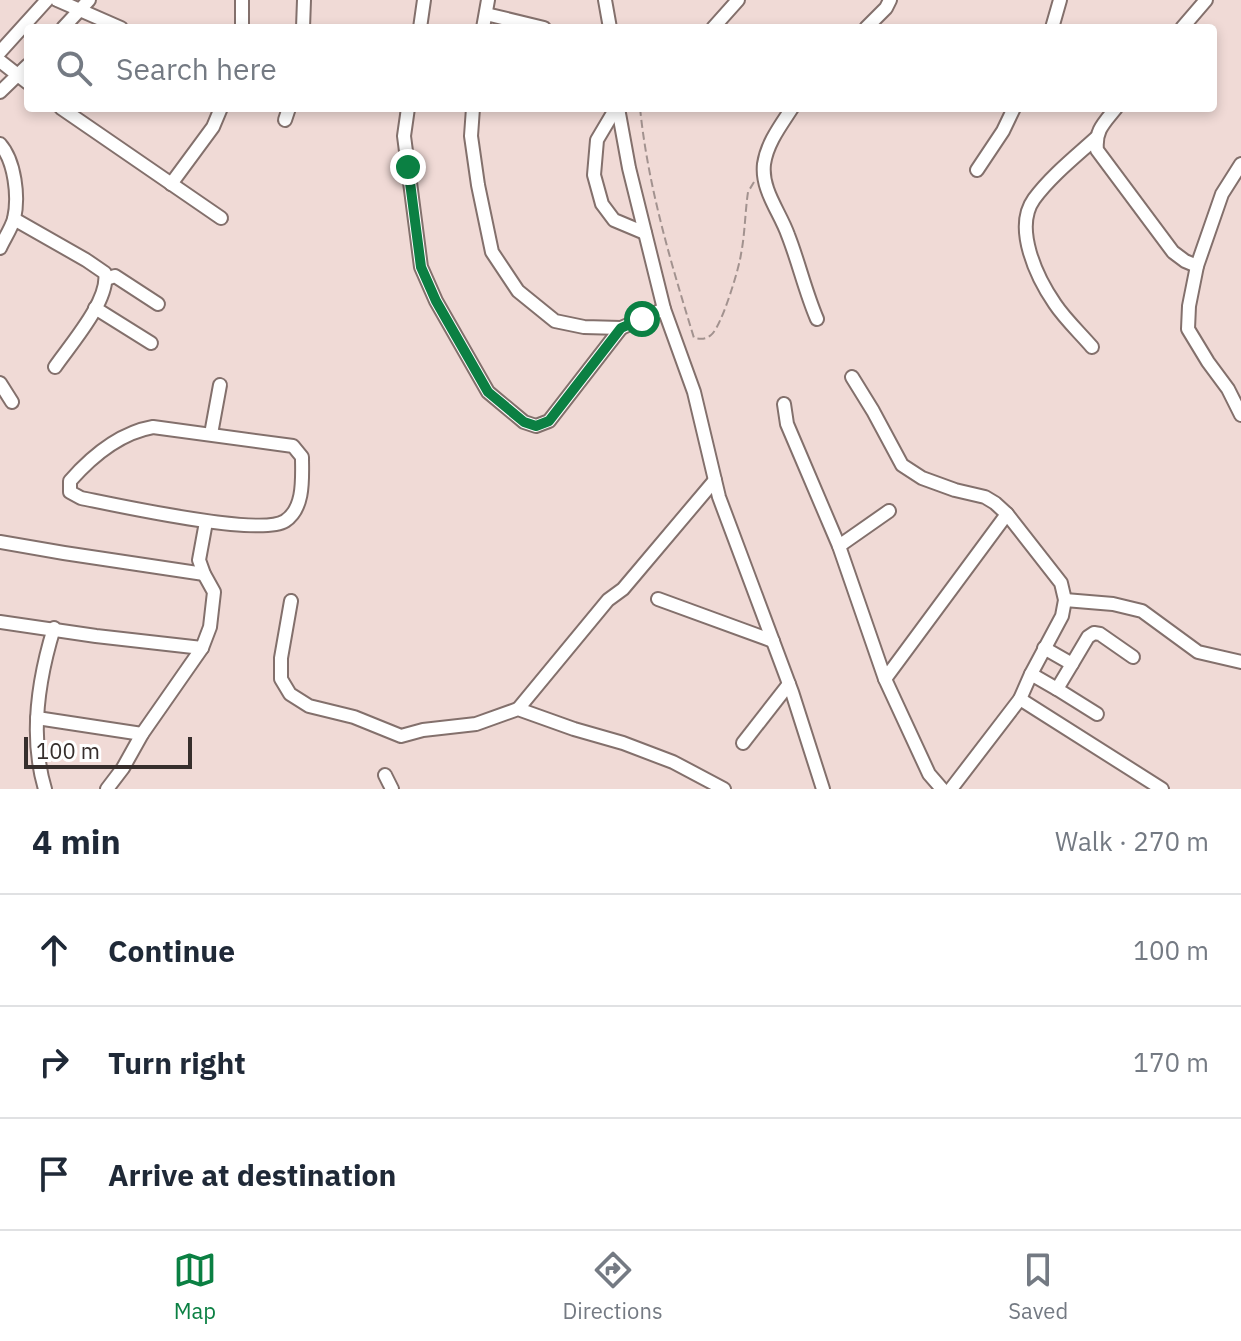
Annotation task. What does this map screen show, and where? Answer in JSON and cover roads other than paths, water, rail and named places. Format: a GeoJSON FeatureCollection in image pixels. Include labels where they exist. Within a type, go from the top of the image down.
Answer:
{"type":"FeatureCollection","features":[{"type":"Feature","properties":{"kind":"street"},"geometry":{"type":"LineString","coordinates":[[25,24],[47,0]]}},
{"type":"Feature","properties":{"kind":"street"},"geometry":{"type":"LineString","coordinates":[[57,0],[84,5],[115,24]]}},
{"type":"Feature","properties":{"kind":"street"},"geometry":{"type":"LineString","coordinates":[[242,0],[242,24]]}},
{"type":"Feature","properties":{"kind":"street"},"geometry":{"type":"LineString","coordinates":[[303,24],[304,0]]}},
{"type":"Feature","properties":{"kind":"street"},"geometry":{"type":"LineString","coordinates":[[421,24],[424,0]]}},
{"type":"Feature","properties":{"kind":"street"},"geometry":{"type":"LineString","coordinates":[[484,24],[488,0]]}},
{"type":"Feature","properties":{"kind":"street"},"geometry":{"type":"LineString","coordinates":[[605,0],[609,24]]}},
{"type":"Feature","properties":{"kind":"street"},"geometry":{"type":"LineString","coordinates":[[722,24],[738,0]]}},
{"type":"Feature","properties":{"kind":"street"},"geometry":{"type":"LineString","coordinates":[[870,24],[890,0]]}},
{"type":"Feature","properties":{"kind":"street"},"geometry":{"type":"LineString","coordinates":[[1053,24],[1060,0]]}},
{"type":"Feature","properties":{"kind":"street"},"geometry":{"type":"LineString","coordinates":[[1185,24],[1205,0]]}},
{"type":"Feature","properties":{"kind":"street"},"geometry":{"type":"LineString","coordinates":[[67,24],[84,5]]}},
{"type":"Feature","properties":{"kind":"street"},"geometry":{"type":"LineString","coordinates":[[486,14],[527,24]]}},
{"type":"Feature","properties":{"kind":"street"},"geometry":{"type":"LineString","coordinates":[[0,52],[24,25]]}},
{"type":"Feature","properties":{"kind":"street"},"geometry":{"type":"LineString","coordinates":[[0,61],[23,79],[0,92]]}},
{"type":"Feature","properties":{"kind":"street"},"geometry":{"type":"LineString","coordinates":[[67,112],[221,218]]}},
{"type":"Feature","properties":{"kind":"street"},"geometry":{"type":"LineString","coordinates":[[171,184],[213,127],[219,112]]}},
{"type":"Feature","properties":{"kind":"street"},"geometry":{"type":"LineString","coordinates":[[407,112],[404,136],[421,267],[436,301],[488,392],[524,422],[536,426],[549,421],[621,328]]}},
{"type":"Feature","properties":{"kind":"street"},"geometry":{"type":"LineString","coordinates":[[473,112],[471,136],[492,252],[518,291],[555,321],[584,327],[621,328],[664,309]]}},
{"type":"Feature","properties":{"kind":"street"},"geometry":{"type":"LineString","coordinates":[[614,112],[597,140],[594,175],[602,204],[614,220],[645,233]]}},
{"type":"Feature","properties":{"kind":"street"},"geometry":{"type":"LineString","coordinates":[[618,112],[664,309],[694,392],[719,497],[789,684],[823,789]]}},
{"type":"Feature","properties":{"kind":"street"},"geometry":{"type":"LineString","coordinates":[[789,112],[771,141],[764,164],[769,196],[782,219],[817,319]]}},
{"type":"Feature","properties":{"kind":"street"},"geometry":{"type":"LineString","coordinates":[[977,170],[1012,112]]}},
{"type":"Feature","properties":{"kind":"street"},"geometry":{"type":"LineString","coordinates":[[1092,347],[1055,304],[1031,259],[1025,226],[1031,202],[1057,173],[1096,138],[1113,112]]}},
{"type":"Feature","properties":{"kind":"street"},"geometry":{"type":"LineString","coordinates":[[1096,138],[1097,150],[1173,252],[1197,266]]}},
{"type":"Feature","properties":{"kind":"street"},"geometry":{"type":"LineString","coordinates":[[0,144],[13,168],[15,189],[14,219],[0,248]]}},
{"type":"Feature","properties":{"kind":"street"},"geometry":{"type":"LineString","coordinates":[[1241,164],[1222,194],[1197,266],[1188,329],[1228,389],[1241,415]]}},
{"type":"Feature","properties":{"kind":"street"},"geometry":{"type":"LineString","coordinates":[[14,219],[105,273],[104,289],[95,308],[55,367]]}},
{"type":"Feature","properties":{"kind":"street"},"geometry":{"type":"LineString","coordinates":[[106,279],[115,276],[158,304]]}},
{"type":"Feature","properties":{"kind":"street"},"geometry":{"type":"LineString","coordinates":[[95,308],[151,343]]}},
{"type":"Feature","properties":{"kind":"street"},"geometry":{"type":"LineString","coordinates":[[852,377],[902,465],[922,478],[985,497],[995,503],[1061,583],[1065,600],[1062,616],[1020,699],[951,789]]}},
{"type":"Feature","properties":{"kind":"street"},"geometry":{"type":"LineString","coordinates":[[0,383],[12,402]]}},
{"type":"Feature","properties":{"kind":"street"},"geometry":{"type":"LineString","coordinates":[[211,434],[220,385]]}},
{"type":"Feature","properties":{"kind":"street"},"geometry":{"type":"LineString","coordinates":[[784,404],[787,424],[839,546],[885,679],[929,774],[942,789]]}},
{"type":"Feature","properties":{"kind":"street"},"geometry":{"type":"LineString","coordinates":[[153,427],[293,446],[302,457],[302,489],[294,511],[284,522],[266,526],[206,522],[81,498],[70,492],[70,481],[111,444],[135,430],[153,427]]}},
{"type":"Feature","properties":{"kind":"street"},"geometry":{"type":"LineString","coordinates":[[291,601],[281,658],[281,679],[290,694],[309,706],[354,717],[401,736],[423,730],[476,724],[518,709],[608,600],[623,589],[715,480]]}},
{"type":"Feature","properties":{"kind":"street"},"geometry":{"type":"LineString","coordinates":[[839,546],[889,511]]}},
{"type":"Feature","properties":{"kind":"street"},"geometry":{"type":"LineString","coordinates":[[885,679],[1007,514]]}},
{"type":"Feature","properties":{"kind":"street"},"geometry":{"type":"LineString","coordinates":[[107,789],[202,648],[210,627],[214,592],[199,560],[206,522]]}},
{"type":"Feature","properties":{"kind":"street"},"geometry":{"type":"LineString","coordinates":[[0,542],[204,574]]}},
{"type":"Feature","properties":{"kind":"street"},"geometry":{"type":"LineString","coordinates":[[658,599],[773,641]]}},
{"type":"Feature","properties":{"kind":"street"},"geometry":{"type":"LineString","coordinates":[[1065,600],[1113,604],[1142,611],[1198,652],[1241,662]]}},
{"type":"Feature","properties":{"kind":"street"},"geometry":{"type":"LineString","coordinates":[[0,622],[202,648]]}},
{"type":"Feature","properties":{"kind":"street"},"geometry":{"type":"LineString","coordinates":[[45,789],[36,739],[37,718],[43,664],[54,628]]}},
{"type":"Feature","properties":{"kind":"street"},"geometry":{"type":"LineString","coordinates":[[1057,689],[1088,637],[1094,633],[1133,657]]}},
{"type":"Feature","properties":{"kind":"street"},"geometry":{"type":"LineString","coordinates":[[1044,648],[1072,664]]}},
{"type":"Feature","properties":{"kind":"street"},"geometry":{"type":"LineString","coordinates":[[1031,674],[1097,714]]}},
{"type":"Feature","properties":{"kind":"street"},"geometry":{"type":"LineString","coordinates":[[743,743],[789,684]]}},
{"type":"Feature","properties":{"kind":"street"},"geometry":{"type":"LineString","coordinates":[[1020,699],[1162,789]]}},
{"type":"Feature","properties":{"kind":"street"},"geometry":{"type":"LineString","coordinates":[[518,709],[673,762],[724,789]]}},
{"type":"Feature","properties":{"kind":"street"},"geometry":{"type":"LineString","coordinates":[[37,718],[142,734]]}},
{"type":"Feature","properties":{"kind":"street"},"geometry":{"type":"LineString","coordinates":[[385,775],[392,789]]}}]}
